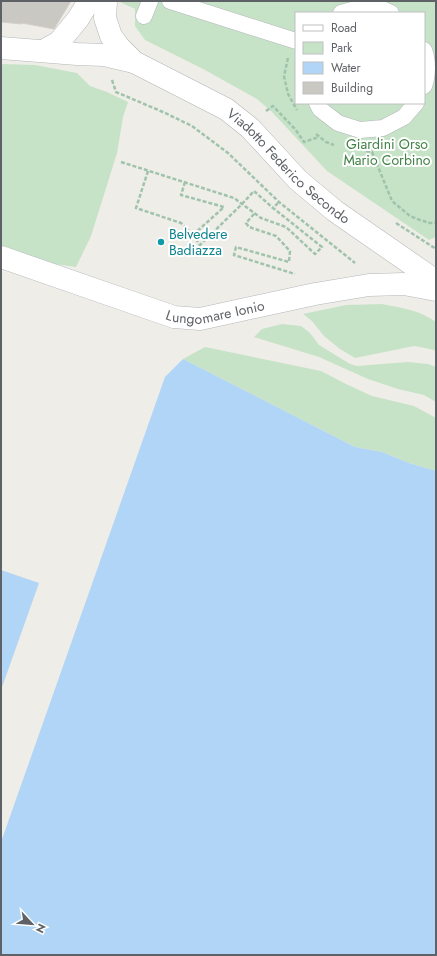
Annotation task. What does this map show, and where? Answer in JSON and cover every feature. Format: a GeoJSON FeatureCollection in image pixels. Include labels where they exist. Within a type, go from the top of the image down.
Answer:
{"type":"FeatureCollection","features":[{"type":"Feature","properties":{"kind":"street"},"geometry":{"type":"LineString","coordinates":[[43,51],[60,42],[89,1]]}},
{"type":"Feature","properties":{"kind":"street"},"geometry":{"type":"LineString","coordinates":[[106,1],[105,18],[111,36],[118,47],[134,62]]}},
{"type":"Feature","properties":{"kind":"street"},"geometry":{"type":"LineString","coordinates":[[170,1],[295,41]]}},
{"type":"Feature","properties":{"kind":"street"},"geometry":{"type":"LineString","coordinates":[[345,12],[359,8],[384,7]]}},
{"type":"Feature","properties":{"kind":"street"},"geometry":{"type":"LineString","coordinates":[[1,48],[104,55],[134,62]]}},
{"type":"Feature","properties":{"kind":"street"},"geometry":{"type":"LineString","coordinates":[[425,52],[427,78],[425,83]]}},
{"type":"Feature","properties":{"kind":"street","name":"Viadotto Federico Secondo"},"geometry":{"type":"LineString","coordinates":[[134,62],[226,109],[250,128],[298,180],[335,211],[436,281]]}},
{"type":"Feature","properties":{"kind":"street"},"geometry":{"type":"LineString","coordinates":[[317,104],[320,109],[338,123],[360,130],[383,128],[404,117],[415,104]]}},
{"type":"Feature","properties":{"kind":"street","name":"Lungomare Ionio"},"geometry":{"type":"LineString","coordinates":[[1,257],[174,317],[200,319],[369,284],[404,284],[436,290]]}},
{"type":"Feature","properties":{"kind":"path"},"geometry":{"type":"LineString","coordinates":[[104,55],[116,92],[164,112],[192,126],[228,152],[279,202],[355,263],[356,266]]}},
{"type":"Feature","properties":{"kind":"path"},"geometry":{"type":"LineString","coordinates":[[266,112],[273,106],[295,129],[304,142],[320,137]]}},
{"type":"Feature","properties":{"kind":"path"},"geometry":{"type":"LineString","coordinates":[[121,162],[234,198],[242,204],[254,214],[261,218],[286,227],[315,254],[322,248],[254,191],[242,204],[200,246],[193,235],[181,223],[136,208],[148,171]]}},
{"type":"Feature","properties":{"kind":"path"},"geometry":{"type":"LineString","coordinates":[[185,182],[181,195],[224,207],[193,235]]}},
{"type":"Feature","properties":{"kind":"path"},"geometry":{"type":"LineString","coordinates":[[273,208],[279,202]]}},
{"type":"Feature","properties":{"kind":"path"},"geometry":{"type":"LineString","coordinates":[[254,214],[246,223],[249,227],[276,236],[290,251],[289,262],[236,248],[234,255],[298,275]]}},
{"type":"Feature","properties":{"kind":"green space","name":"Giardini Orso Mario Corbino"},"geometry":{"type":"Polygon","coordinates":[[[118,1],[436,1],[436,237],[429,240],[327,171],[272,112],[257,99],[205,70],[145,40],[135,26],[135,9],[118,1]]]}},
{"type":"Feature","properties":{"kind":"green space"},"geometry":{"type":"Polygon","coordinates":[[[1,64],[35,65],[77,73],[90,86],[128,102],[123,117],[117,153],[91,236],[76,267],[48,263],[1,246],[1,64]]]}},
{"type":"Feature","properties":{"kind":"green space"},"geometry":{"type":"Polygon","coordinates":[[[382,304],[417,312],[436,322],[436,351],[414,346],[355,358],[340,349],[324,336],[312,321],[303,314],[346,305],[382,304]]]}},
{"type":"Feature","properties":{"kind":"green space"},"geometry":{"type":"Polygon","coordinates":[[[282,324],[301,326],[310,333],[319,345],[350,364],[357,366],[408,362],[428,364],[436,367],[436,402],[424,395],[398,389],[368,379],[319,357],[254,337],[262,329],[282,324]]]}},
{"type":"Feature","properties":{"kind":"green space"},"geometry":{"type":"Polygon","coordinates":[[[205,347],[321,371],[372,396],[414,406],[436,418],[436,471],[409,463],[382,452],[355,447],[183,359],[205,347]]]}},
{"type":"Feature","properties":{"kind":"water"},"geometry":{"type":"Polygon","coordinates":[[[183,359],[355,447],[382,452],[409,463],[436,471],[436,955],[1,955],[1,842],[165,377],[183,359]]]}},
{"type":"Feature","properties":{"kind":"water"},"geometry":{"type":"Polygon","coordinates":[[[1,570],[39,583],[1,690],[1,570]]]}},
{"type":"Feature","properties":{"kind":"building"},"geometry":{"type":"Polygon","coordinates":[[[1,1],[71,1],[54,29],[22,23],[1,22],[1,1]]]}},
{"type":"Feature","properties":{"kind":"place","name":"Belvedere Badiazza"},"geometry":{"type":"Point","coordinates":[161,242]}}]}
